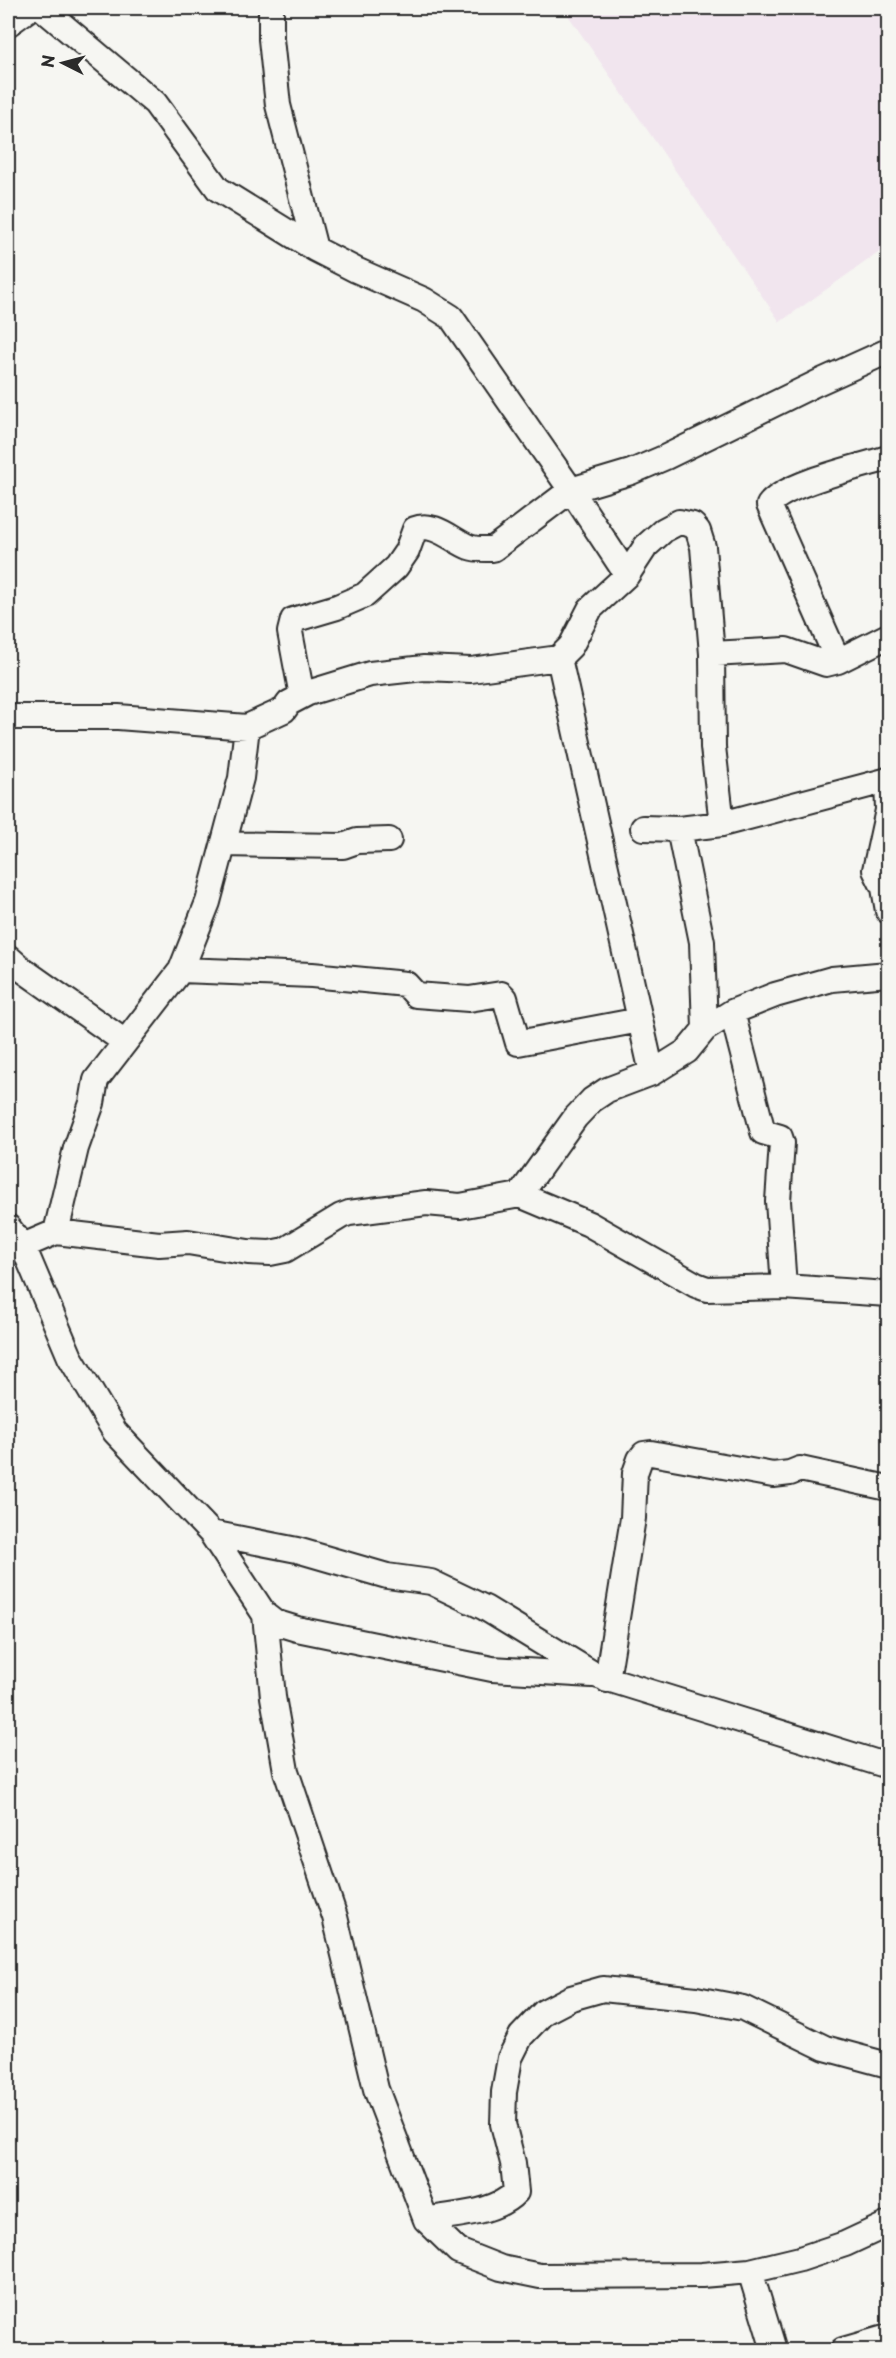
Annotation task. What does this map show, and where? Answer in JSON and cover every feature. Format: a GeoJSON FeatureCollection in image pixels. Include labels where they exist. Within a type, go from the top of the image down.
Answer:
{"type":"FeatureCollection","features":[{"type":"Feature","properties":{"kind":"street"},"geometry":{"type":"LineString","coordinates":[[8,24],[30,8]]}},
{"type":"Feature","properties":{"kind":"street"},"geometry":{"type":"LineString","coordinates":[[42,8],[155,103],[218,189],[315,249],[424,300],[451,317],[627,575]]}},
{"type":"Feature","properties":{"kind":"street"},"geometry":{"type":"LineString","coordinates":[[271,8],[271,39],[278,105],[315,249]]}},
{"type":"Feature","properties":{"kind":"street"},"geometry":{"type":"LineString","coordinates":[[302,696],[290,632],[293,620],[337,607],[364,595],[396,567],[407,551],[415,529],[430,528],[456,538],[470,547],[493,549],[571,490],[631,472],[666,457],[888,351]]}},
{"type":"Feature","properties":{"kind":"street"},"geometry":{"type":"LineString","coordinates":[[838,661],[769,505],[779,496],[802,484],[888,458]]}},
{"type":"Feature","properties":{"kind":"street"},"geometry":{"type":"LineString","coordinates":[[8,717],[118,717],[247,727],[284,710],[289,703],[302,696],[329,685],[370,674],[424,668],[471,670],[559,658],[571,646],[590,609],[627,575],[646,546],[664,530],[679,522],[693,525],[698,531],[703,547],[712,654],[712,747],[722,824]]}},
{"type":"Feature","properties":{"kind":"street"},"geometry":{"type":"LineString","coordinates":[[712,654],[786,650],[826,664],[838,661],[888,636]]}},
{"type":"Feature","properties":{"kind":"street"},"geometry":{"type":"LineString","coordinates":[[559,658],[652,1073]]}},
{"type":"Feature","properties":{"kind":"street"},"geometry":{"type":"LineString","coordinates":[[56,1232],[76,1148],[92,1103],[94,1085],[181,970],[207,902],[241,778],[247,727]]}},
{"type":"Feature","properties":{"kind":"street"},"geometry":{"type":"LineString","coordinates":[[643,828],[679,829],[722,824],[888,780],[888,810],[875,870],[884,888],[888,911]]}},
{"type":"Feature","properties":{"kind":"street"},"geometry":{"type":"LineString","coordinates":[[679,829],[702,942],[705,1029]]}},
{"type":"Feature","properties":{"kind":"street"},"geometry":{"type":"LineString","coordinates":[[224,844],[343,846],[357,841],[389,840]]}},
{"type":"Feature","properties":{"kind":"street"},"geometry":{"type":"LineString","coordinates":[[8,957],[125,1042]]}},
{"type":"Feature","properties":{"kind":"street"},"geometry":{"type":"LineString","coordinates":[[181,970],[312,975],[406,984],[416,995],[469,999],[501,994],[505,998],[518,1043],[640,1020]]}},
{"type":"Feature","properties":{"kind":"street"},"geometry":{"type":"LineString","coordinates":[[520,1195],[575,1118],[592,1100],[607,1090],[652,1073],[687,1051],[705,1029],[732,1012],[776,995],[832,979],[888,974]]}},
{"type":"Feature","properties":{"kind":"street"},"geometry":{"type":"LineString","coordinates":[[732,1012],[763,1132],[780,1137],[782,1143],[778,1201],[784,1287]]}},
{"type":"Feature","properties":{"kind":"street"},"geometry":{"type":"LineString","coordinates":[[23,1246],[56,1232],[159,1244],[188,1242],[248,1252],[270,1253],[285,1250],[340,1216],[349,1213],[426,1203],[460,1206],[520,1195],[589,1224],[696,1285],[707,1289],[784,1287],[888,1294]]}},
{"type":"Feature","properties":{"kind":"street"},"geometry":{"type":"LineString","coordinates":[[8,1227],[23,1246],[70,1357],[115,1432],[211,1533],[265,1614],[274,1622],[297,1629],[481,1668],[601,1677],[888,1766]]}},
{"type":"Feature","properties":{"kind":"street"},"geometry":{"type":"LineString","coordinates":[[601,1677],[633,1518],[635,1473],[644,1454],[651,1453],[773,1475],[800,1469],[888,1488]]}},
{"type":"Feature","properties":{"kind":"street"},"geometry":{"type":"LineString","coordinates":[[211,1533],[297,1550],[387,1576],[431,1582],[484,1608],[601,1677]]}},
{"type":"Feature","properties":{"kind":"street"},"geometry":{"type":"LineString","coordinates":[[265,1614],[273,1697],[286,1771],[335,1917],[376,2089],[426,2220],[458,2251],[501,2268],[540,2276],[665,2277],[750,2271],[800,2259],[845,2244],[888,2224]]}},
{"type":"Feature","properties":{"kind":"street"},"geometry":{"type":"LineString","coordinates":[[426,2220],[494,2207],[508,2200],[516,2192],[513,2163],[503,2124],[504,2092],[510,2058],[521,2036],[544,2012],[571,1998],[603,1989],[696,1999],[743,2007],[825,2048],[888,2065]]}},
{"type":"Feature","properties":{"kind":"street"},"geometry":{"type":"LineString","coordinates":[[750,2271],[774,2350]]}},
{"type":"Feature","properties":{"kind":"street"},"geometry":{"type":"LineString","coordinates":[[843,2350],[888,2337]]}},
{"type":"Feature","properties":{"kind":"shaded area"},"geometry":{"type":"Polygon","coordinates":[[[563,8],[888,8],[888,246],[780,322],[563,8]]]}}]}
